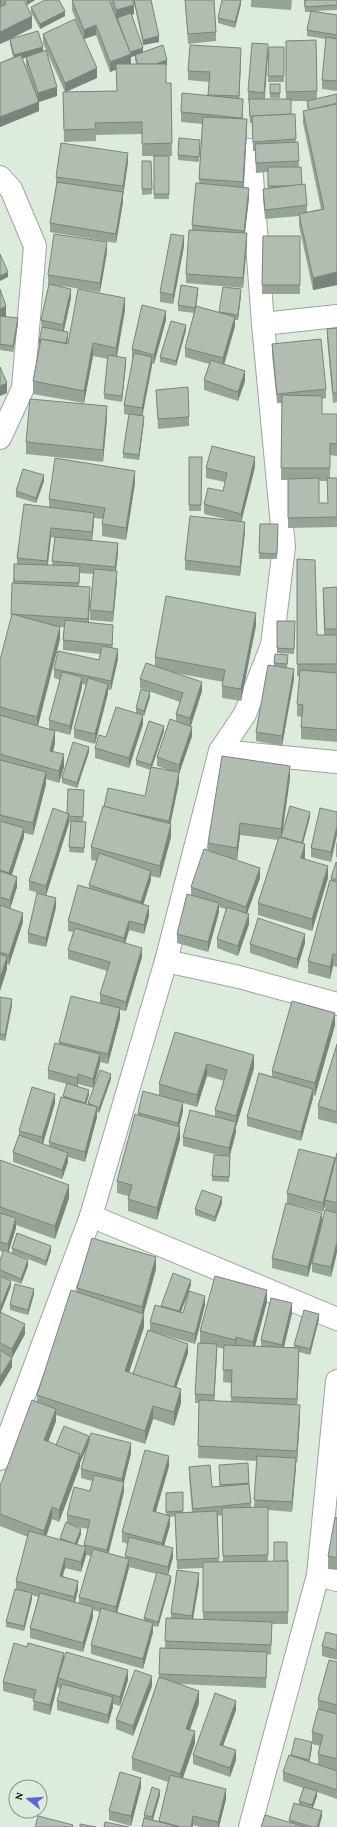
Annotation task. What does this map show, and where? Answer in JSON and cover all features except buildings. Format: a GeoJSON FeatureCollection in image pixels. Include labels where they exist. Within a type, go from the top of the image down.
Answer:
{"type":"FeatureCollection","features":[{"type":"Feature","properties":{"kind":"street"},"geometry":{"type":"LineString","coordinates":[[0,1459],[91,1216],[166,961],[220,751],[245,714],[272,645],[284,547],[263,324],[250,150]]}},
{"type":"Feature","properties":{"kind":"street"},"geometry":{"type":"LineString","coordinates":[[0,177],[11,189],[35,246],[23,388],[0,438]]}},
{"type":"Feature","properties":{"kind":"street"},"geometry":{"type":"LineString","coordinates":[[263,324],[337,316]]}},
{"type":"Feature","properties":{"kind":"street"},"geometry":{"type":"LineString","coordinates":[[220,751],[337,762]]}},
{"type":"Feature","properties":{"kind":"street"},"geometry":{"type":"LineString","coordinates":[[166,961],[239,977],[337,1004]]}},
{"type":"Feature","properties":{"kind":"street"},"geometry":{"type":"LineString","coordinates":[[91,1216],[337,1319]]}},
{"type":"Feature","properties":{"kind":"street"},"geometry":{"type":"LineString","coordinates":[[250,1827],[328,1578],[337,1381]]}}]}
